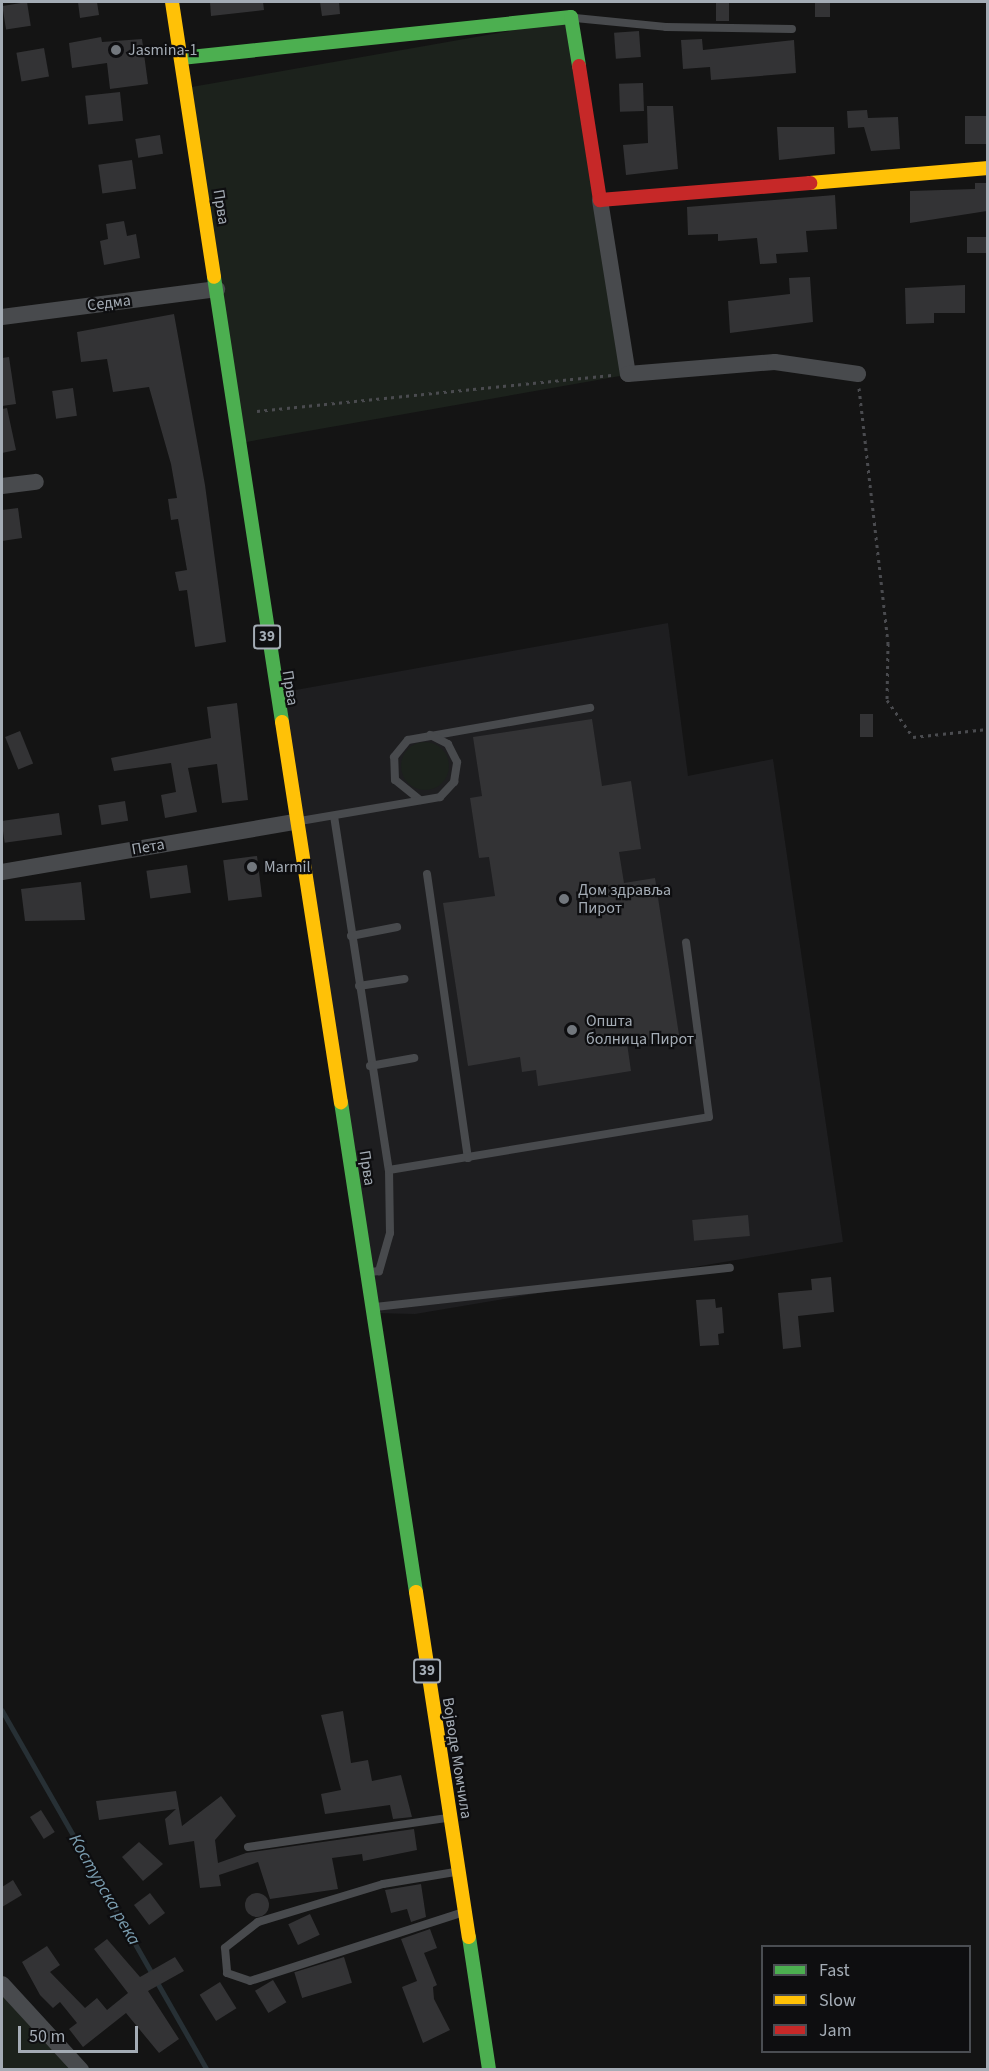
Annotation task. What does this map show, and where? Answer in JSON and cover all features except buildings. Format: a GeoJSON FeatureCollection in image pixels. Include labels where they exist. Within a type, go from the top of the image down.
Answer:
{"type":"FeatureCollection","features":[{"type":"Feature","properties":{"kind":"main road","name":"Прва"},"geometry":{"type":"LineString","coordinates":[[172,2],[236,413],[295,822],[367,1273]]}},
{"type":"Feature","properties":{"kind":"main road"},"geometry":{"type":"LineString","coordinates":[[181,58],[571,17],[600,200],[987,168]]}},
{"type":"Feature","properties":{"kind":"main road","name":"Војводе Момчила"},"geometry":{"type":"LineString","coordinates":[[367,1273],[458,1871],[467,1911],[489,2070]]}},
{"type":"Feature","properties":{"kind":"street"},"geometry":{"type":"LineString","coordinates":[[600,200],[628,374],[775,362],[858,374]]}},
{"type":"Feature","properties":{"kind":"street","name":"Седма"},"geometry":{"type":"LineString","coordinates":[[2,316],[217,289]]}},
{"type":"Feature","properties":{"kind":"street"},"geometry":{"type":"LineString","coordinates":[[2,486],[36,482]]}},
{"type":"Feature","properties":{"kind":"street","name":"Пета"},"geometry":{"type":"LineString","coordinates":[[2,872],[295,822]]}},
{"type":"Feature","properties":{"kind":"street"},"geometry":{"type":"LineString","coordinates":[[2,1984],[81,2070]]}},
{"type":"Feature","properties":{"kind":"lane"},"geometry":{"type":"LineString","coordinates":[[571,17],[666,27],[792,29]]}},
{"type":"Feature","properties":{"kind":"lane"},"geometry":{"type":"LineString","coordinates":[[420,800],[400,789],[394,757],[408,740],[590,708]]}},
{"type":"Feature","properties":{"kind":"lane"},"geometry":{"type":"LineString","coordinates":[[295,822],[420,800],[448,791],[457,772],[454,753],[430,735]]}},
{"type":"Feature","properties":{"kind":"lane"},"geometry":{"type":"LineString","coordinates":[[334,816],[370,1066],[388,1170],[388,1245],[379,1271],[367,1273]]}},
{"type":"Feature","properties":{"kind":"lane"},"geometry":{"type":"LineString","coordinates":[[427,874],[468,1158]]}},
{"type":"Feature","properties":{"kind":"lane"},"geometry":{"type":"LineString","coordinates":[[351,936],[397,927]]}},
{"type":"Feature","properties":{"kind":"lane"},"geometry":{"type":"LineString","coordinates":[[388,1170],[709,1117],[686,943]]}},
{"type":"Feature","properties":{"kind":"lane"},"geometry":{"type":"LineString","coordinates":[[359,986],[404,979]]}},
{"type":"Feature","properties":{"kind":"lane"},"geometry":{"type":"LineString","coordinates":[[370,1066],[414,1058]]}},
{"type":"Feature","properties":{"kind":"lane"},"geometry":{"type":"LineString","coordinates":[[372,1308],[730,1268]]}},
{"type":"Feature","properties":{"kind":"lane"},"geometry":{"type":"LineString","coordinates":[[248,1847],[450,1817]]}},
{"type":"Feature","properties":{"kind":"lane"},"geometry":{"type":"LineString","coordinates":[[458,1871],[383,1884],[258,1922],[225,1948],[227,1973],[234,1980],[250,1981],[467,1911]]}},
{"type":"Feature","properties":{"kind":"path"},"geometry":{"type":"LineString","coordinates":[[236,413],[628,374]]}},
{"type":"Feature","properties":{"kind":"path"},"geometry":{"type":"LineString","coordinates":[[858,374],[888,644],[887,700],[913,737],[987,729]]}},
{"type":"Feature","properties":{"kind":"shaded area"},"geometry":{"type":"Polygon","coordinates":[[[572,20],[634,374],[242,443],[180,89],[572,20]]]}},
{"type":"Feature","properties":{"kind":"shaded area","name":"Општа болница Пирот"},"geometry":{"type":"Polygon","coordinates":[[[668,623],[688,776],[773,759],[843,1242],[415,1314],[374,1313],[279,693],[668,623]]]}},
{"type":"Feature","properties":{"kind":"shaded area"},"geometry":{"type":"Polygon","coordinates":[[[425,742],[442,749],[449,766],[442,783],[425,790],[408,783],[401,766],[408,749],[425,742]]]}},
{"type":"Feature","properties":{"kind":"shaded area"},"geometry":{"type":"Polygon","coordinates":[[[2,1994],[72,2069],[2,2069],[2,1994]]]}},
{"type":"Feature","properties":{"kind":"waterway","name":"Костурска река"},"geometry":{"type":"LineString","coordinates":[[2,1710],[207,2070]]}},
{"type":"Feature","properties":{"kind":"traffic: fast"},"geometry":{"type":"LineString","coordinates":[[181,58],[571,17],[579,66]]}},
{"type":"Feature","properties":{"kind":"traffic: fast"},"geometry":{"type":"LineString","coordinates":[[214,277],[282,722]]}},
{"type":"Feature","properties":{"kind":"traffic: fast"},"geometry":{"type":"LineString","coordinates":[[341,1102],[416,1592]]}},
{"type":"Feature","properties":{"kind":"traffic: fast"},"geometry":{"type":"LineString","coordinates":[[469,1937],[489,2070]]}},
{"type":"Feature","properties":{"kind":"traffic: slow"},"geometry":{"type":"LineString","coordinates":[[172,2],[214,277]]}},
{"type":"Feature","properties":{"kind":"traffic: slow"},"geometry":{"type":"LineString","coordinates":[[810,183],[988,168]]}},
{"type":"Feature","properties":{"kind":"traffic: slow"},"geometry":{"type":"LineString","coordinates":[[282,722],[341,1102]]}},
{"type":"Feature","properties":{"kind":"traffic: slow"},"geometry":{"type":"LineString","coordinates":[[416,1592],[469,1937]]}},
{"type":"Feature","properties":{"kind":"traffic: jam"},"geometry":{"type":"LineString","coordinates":[[579,66],[600,200],[810,183]]}},
{"type":"Feature","properties":{"kind":"place","name":"Jasmina-1"},"geometry":{"type":"Point","coordinates":[116,50]}},
{"type":"Feature","properties":{"kind":"place","name":"Marmil"},"geometry":{"type":"Point","coordinates":[252,867]}},
{"type":"Feature","properties":{"kind":"place","name":"Дом здравља Пирот"},"geometry":{"type":"Point","coordinates":[564,899]}},
{"type":"Feature","properties":{"kind":"place","name":"Општа болница Пирот"},"geometry":{"type":"Point","coordinates":[572,1030]}}]}
